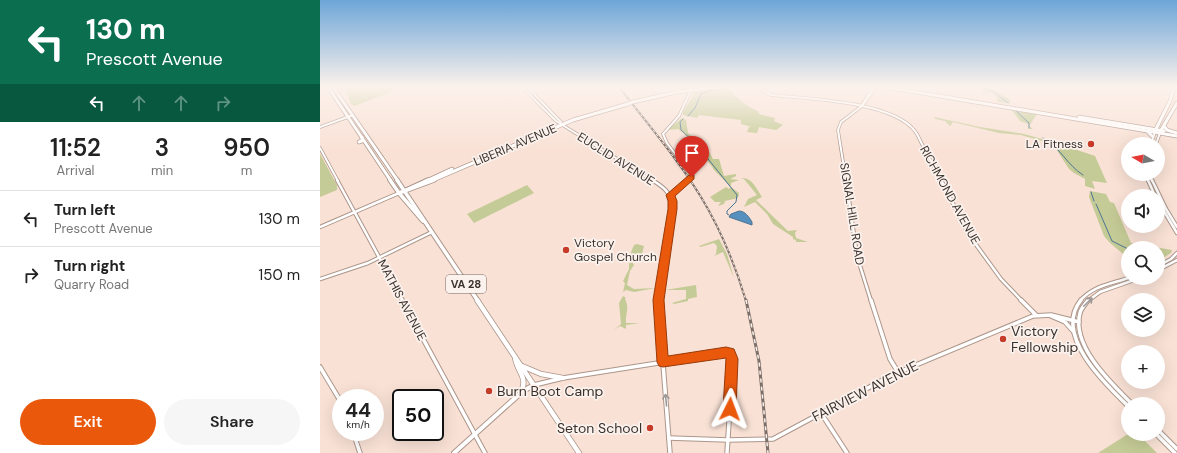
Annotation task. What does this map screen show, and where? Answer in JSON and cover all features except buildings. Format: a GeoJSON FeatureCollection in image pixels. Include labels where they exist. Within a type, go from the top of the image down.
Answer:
{"type":"FeatureCollection","features":[{"type":"Feature","properties":{"kind":"highway","name":"VA 28"},"geometry":{"type":"LineString","coordinates":[[343,108],[399,193],[416,214],[425,222]]}},
{"type":"Feature","properties":{"kind":"highway","name":"VA 28"},"geometry":{"type":"LineString","coordinates":[[348,108],[579,453]]}},
{"type":"Feature","properties":{"kind":"highway","name":"LIBERIA AVENUE"},"geometry":{"type":"LineString","coordinates":[[399,193],[562,124],[610,108]]}},
{"type":"Feature","properties":{"kind":"highway"},"geometry":{"type":"LineString","coordinates":[[1013,108],[1145,131],[1151,133],[1153,137]]}},
{"type":"Feature","properties":{"kind":"highway"},"geometry":{"type":"LineString","coordinates":[[1023,108],[1177,134]]}},
{"type":"Feature","properties":{"kind":"highway"},"geometry":{"type":"LineString","coordinates":[[1155,131],[1166,108]]}},
{"type":"Feature","properties":{"kind":"highway"},"geometry":{"type":"LineString","coordinates":[[1160,132],[1174,108]]}},
{"type":"Feature","properties":{"kind":"highway"},"geometry":{"type":"LineString","coordinates":[[344,118],[346,113]]}},
{"type":"Feature","properties":{"kind":"highway","name":"LIBERIA AVENUE"},"geometry":{"type":"LineString","coordinates":[[404,191],[413,189],[562,124]]}},
{"type":"Feature","properties":{"kind":"highway"},"geometry":{"type":"LineString","coordinates":[[1164,126],[1168,130],[1177,134]]}},
{"type":"Feature","properties":{"kind":"highway"},"geometry":{"type":"LineString","coordinates":[[1145,131],[1155,131]]}},
{"type":"Feature","properties":{"kind":"highway"},"geometry":{"type":"LineString","coordinates":[[359,142],[362,141],[362,137]]}},
{"type":"Feature","properties":{"kind":"highway"},"geometry":{"type":"LineString","coordinates":[[400,184],[408,186],[420,183]]}},
{"type":"Feature","properties":{"kind":"highway"},"geometry":{"type":"LineString","coordinates":[[408,197],[409,193],[413,189]]}},
{"type":"Feature","properties":{"kind":"highway"},"geometry":{"type":"LineString","coordinates":[[515,357],[516,363],[526,382],[525,387],[520,394]]}},
{"type":"Feature","properties":{"kind":"highway"},"geometry":{"type":"LineString","coordinates":[[521,365],[541,374],[563,378]]}},
{"type":"Feature","properties":{"kind":"main road","name":"EUCLID AVENUE"},"geometry":{"type":"LineString","coordinates":[[542,108],[573,132],[660,185],[670,195]]}},
{"type":"Feature","properties":{"kind":"main road","name":"EUCLID AVENUE"},"geometry":{"type":"LineString","coordinates":[[545,108],[562,124]]}},
{"type":"Feature","properties":{"kind":"main road"},"geometry":{"type":"LineString","coordinates":[[670,453],[658,300],[672,209],[670,195],[692,176],[667,143],[663,134],[679,116],[683,108]]}},
{"type":"Feature","properties":{"kind":"main road","name":"SIGNAL HILL ROAD"},"geometry":{"type":"LineString","coordinates":[[860,108],[841,122],[838,130],[857,256],[890,359],[898,372]]}},
{"type":"Feature","properties":{"kind":"main road","name":"RICHMOND AVENUE"},"geometry":{"type":"LineString","coordinates":[[866,108],[897,118],[906,122],[913,128],[969,235],[1001,279],[1036,315]]}},
{"type":"Feature","properties":{"kind":"main road"},"geometry":{"type":"LineString","coordinates":[[320,127],[353,115]]}},
{"type":"Feature","properties":{"kind":"main road"},"geometry":{"type":"LineString","coordinates":[[1153,137],[1155,131]]}},
{"type":"Feature","properties":{"kind":"main road"},"geometry":{"type":"LineString","coordinates":[[1158,137],[1160,132]]}},
{"type":"Feature","properties":{"kind":"main road","name":"MATHIS AVENUE"},"geometry":{"type":"LineString","coordinates":[[320,148],[484,453]]}},
{"type":"Feature","properties":{"kind":"main road"},"geometry":{"type":"LineString","coordinates":[[1152,181],[1177,227]]}},
{"type":"Feature","properties":{"kind":"main road","name":"LIBERIA AVENUE"},"geometry":{"type":"LineString","coordinates":[[320,227],[399,193]]}},
{"type":"Feature","properties":{"kind":"main road"},"geometry":{"type":"LineString","coordinates":[[1165,213],[1177,233]]}},
{"type":"Feature","properties":{"kind":"main road"},"geometry":{"type":"LineString","coordinates":[[320,279],[356,268],[380,258],[432,232]]}},
{"type":"Feature","properties":{"kind":"main road"},"geometry":{"type":"LineString","coordinates":[[1165,262],[1177,253]]}},
{"type":"Feature","properties":{"kind":"main road"},"geometry":{"type":"LineString","coordinates":[[1165,266],[1177,260]]}},
{"type":"Feature","properties":{"kind":"main road"},"geometry":{"type":"LineString","coordinates":[[1121,280],[1094,290],[1084,296],[1076,307],[1073,320],[1075,334],[1082,352],[1091,366],[1121,398]]}},
{"type":"Feature","properties":{"kind":"main road"},"geometry":{"type":"LineString","coordinates":[[1121,285],[1102,292],[1090,299],[1083,306],[1079,322],[1083,343],[1091,359],[1105,377],[1125,397]]}},
{"type":"Feature","properties":{"kind":"main road"},"geometry":{"type":"LineString","coordinates":[[1047,314],[1065,322],[1075,334]]}},
{"type":"Feature","properties":{"kind":"main road","name":"FAIRVIEW AVENUE"},"geometry":{"type":"LineString","coordinates":[[669,438],[728,440],[773,439],[898,372],[1036,315],[1047,314],[1079,322]]}},
{"type":"Feature","properties":{"kind":"main road"},"geometry":{"type":"LineString","coordinates":[[454,453],[520,394],[534,385],[563,378],[726,352],[731,354],[733,359],[727,453]]}},
{"type":"Feature","properties":{"kind":"main road"},"geometry":{"type":"LineString","coordinates":[[320,367],[333,389]]}},
{"type":"Feature","properties":{"kind":"main road"},"geometry":{"type":"LineString","coordinates":[[820,413],[847,453]]}},
{"type":"Feature","properties":{"kind":"main road"},"geometry":{"type":"LineString","coordinates":[[1165,437],[1177,449]]}},
{"type":"Feature","properties":{"kind":"main road"},"geometry":{"type":"LineString","coordinates":[[356,441],[360,453]]}},
{"type":"Feature","properties":{"kind":"main road"},"geometry":{"type":"LineString","coordinates":[[1163,441],[1175,453]]}},
{"type":"Feature","properties":{"kind":"green space"},"geometry":{"type":"Polygon","coordinates":[[[685,108],[752,108],[758,111],[759,114],[775,118],[774,121],[783,125],[776,130],[759,127],[757,133],[747,132],[749,127],[752,127],[741,124],[741,120],[699,115],[697,118],[683,115],[685,108]]]}},
{"type":"Feature","properties":{"kind":"green space"},"geometry":{"type":"Polygon","coordinates":[[[1011,109],[1037,114],[1029,126],[1033,129],[1029,129],[1028,124],[1020,121],[1011,109]]]}},
{"type":"Feature","properties":{"kind":"green space"},"geometry":{"type":"Polygon","coordinates":[[[934,117],[980,127],[1024,134],[1095,156],[1107,183],[1092,181],[1095,189],[1085,186],[1085,179],[1069,169],[1053,144],[1021,135],[999,133],[953,122],[950,126],[945,121],[935,119],[934,117]]]}},
{"type":"Feature","properties":{"kind":"green space"},"geometry":{"type":"Polygon","coordinates":[[[682,118],[686,120],[688,133],[708,150],[713,159],[719,159],[724,176],[736,174],[736,176],[730,179],[739,180],[731,183],[731,187],[713,169],[697,148],[694,148],[695,144],[689,141],[689,138],[679,129],[667,130],[682,118]]]}},
{"type":"Feature","properties":{"kind":"green space"},"geometry":{"type":"Polygon","coordinates":[[[320,154],[337,185],[337,190],[320,197],[320,154]]]}},
{"type":"Feature","properties":{"kind":"green space"},"geometry":{"type":"Polygon","coordinates":[[[741,178],[751,181],[762,197],[756,200],[788,231],[797,230],[795,233],[796,238],[808,242],[796,242],[793,237],[773,224],[767,214],[755,202],[744,207],[748,199],[757,195],[744,179],[741,178]]]}},
{"type":"Feature","properties":{"kind":"green space"},"geometry":{"type":"Polygon","coordinates":[[[527,185],[534,193],[474,223],[467,214],[527,185]]]}},
{"type":"Feature","properties":{"kind":"green space"},"geometry":{"type":"Polygon","coordinates":[[[726,187],[729,189],[731,187],[739,193],[738,198],[725,201],[724,204],[718,206],[721,202],[715,202],[710,197],[726,187]]]}},
{"type":"Feature","properties":{"kind":"green space"},"geometry":{"type":"Polygon","coordinates":[[[1090,191],[1106,194],[1110,202],[1114,203],[1121,219],[1121,233],[1127,233],[1130,241],[1121,241],[1121,252],[1104,236],[1089,197],[1090,191]]]}},
{"type":"Feature","properties":{"kind":"green space"},"geometry":{"type":"Polygon","coordinates":[[[719,239],[727,254],[734,278],[723,252],[714,256],[716,254],[717,246],[714,243],[699,246],[719,239]]]}},
{"type":"Feature","properties":{"kind":"green space"},"geometry":{"type":"Polygon","coordinates":[[[637,244],[644,246],[641,258],[632,262],[634,265],[630,271],[627,285],[634,289],[656,288],[634,292],[626,290],[623,292],[625,283],[623,281],[629,269],[629,264],[632,258],[631,252],[634,245],[637,244]]]}},
{"type":"Feature","properties":{"kind":"green space"},"geometry":{"type":"Polygon","coordinates":[[[1165,249],[1172,250],[1171,253],[1165,257],[1165,249]]]}},
{"type":"Feature","properties":{"kind":"green space"},"geometry":{"type":"Polygon","coordinates":[[[696,285],[697,297],[688,299],[688,301],[674,304],[672,303],[686,299],[686,290],[665,290],[696,285]]]}},
{"type":"Feature","properties":{"kind":"green space"},"geometry":{"type":"Polygon","coordinates":[[[623,296],[626,298],[627,305],[626,323],[640,323],[626,325],[626,329],[620,326],[614,330],[621,324],[619,303],[623,296]]]}},
{"type":"Feature","properties":{"kind":"green space"},"geometry":{"type":"Polygon","coordinates":[[[1121,438],[1121,441],[1145,441],[1157,453],[1098,453],[1121,438]]]}},
{"type":"Feature","properties":{"kind":"water"},"geometry":{"type":"Polygon","coordinates":[[[739,211],[747,215],[752,222],[752,225],[729,217],[731,214],[739,211]]]}},
{"type":"Feature","properties":{"kind":"waterway"},"geometry":{"type":"LineString","coordinates":[[688,116],[695,108]]}},
{"type":"Feature","properties":{"kind":"waterway"},"geometry":{"type":"LineString","coordinates":[[1016,111],[1029,123],[1029,128]]}},
{"type":"Feature","properties":{"kind":"waterway"},"geometry":{"type":"LineString","coordinates":[[683,119],[680,122],[681,130],[696,144],[737,195],[736,202],[727,211],[727,214],[729,215]]}},
{"type":"Feature","properties":{"kind":"waterway"},"geometry":{"type":"LineString","coordinates":[[1043,138],[1054,146],[1072,166],[1083,175]]}},
{"type":"Feature","properties":{"kind":"waterway"},"geometry":{"type":"LineString","coordinates":[[1091,192],[1094,201]]}},
{"type":"Feature","properties":{"kind":"waterway"},"geometry":{"type":"LineString","coordinates":[[1096,204],[1112,241],[1121,246]]}},
{"type":"Feature","properties":{"kind":"railway"},"geometry":{"type":"LineString","coordinates":[[635,108],[672,155],[701,197],[727,248],[746,301]]}},
{"type":"Feature","properties":{"kind":"railway"},"geometry":{"type":"LineString","coordinates":[[746,300],[759,361],[768,453]]}},
{"type":"Feature","properties":{"kind":"place","name":"LA Fitness"},"geometry":{"type":"Point","coordinates":[1091,144]}},
{"type":"Feature","properties":{"kind":"place","name":"Victory Gospel Church"},"geometry":{"type":"Point","coordinates":[566,250]}},
{"type":"Feature","properties":{"kind":"place","name":"Victory Fellowship"},"geometry":{"type":"Point","coordinates":[1003,339]}},
{"type":"Feature","properties":{"kind":"place","name":"Burn Boot Camp"},"geometry":{"type":"Point","coordinates":[489,391]}},
{"type":"Feature","properties":{"kind":"place","name":"Seton School"},"geometry":{"type":"Point","coordinates":[650,428]}},
{"type":"Feature","properties":{"kind":"route"},"geometry":{"type":"LineString","coordinates":[[692,177],[670,195],[672,198],[672,209],[658,300],[663,362],[726,352],[730,353],[733,359],[730,409]]}}]}
